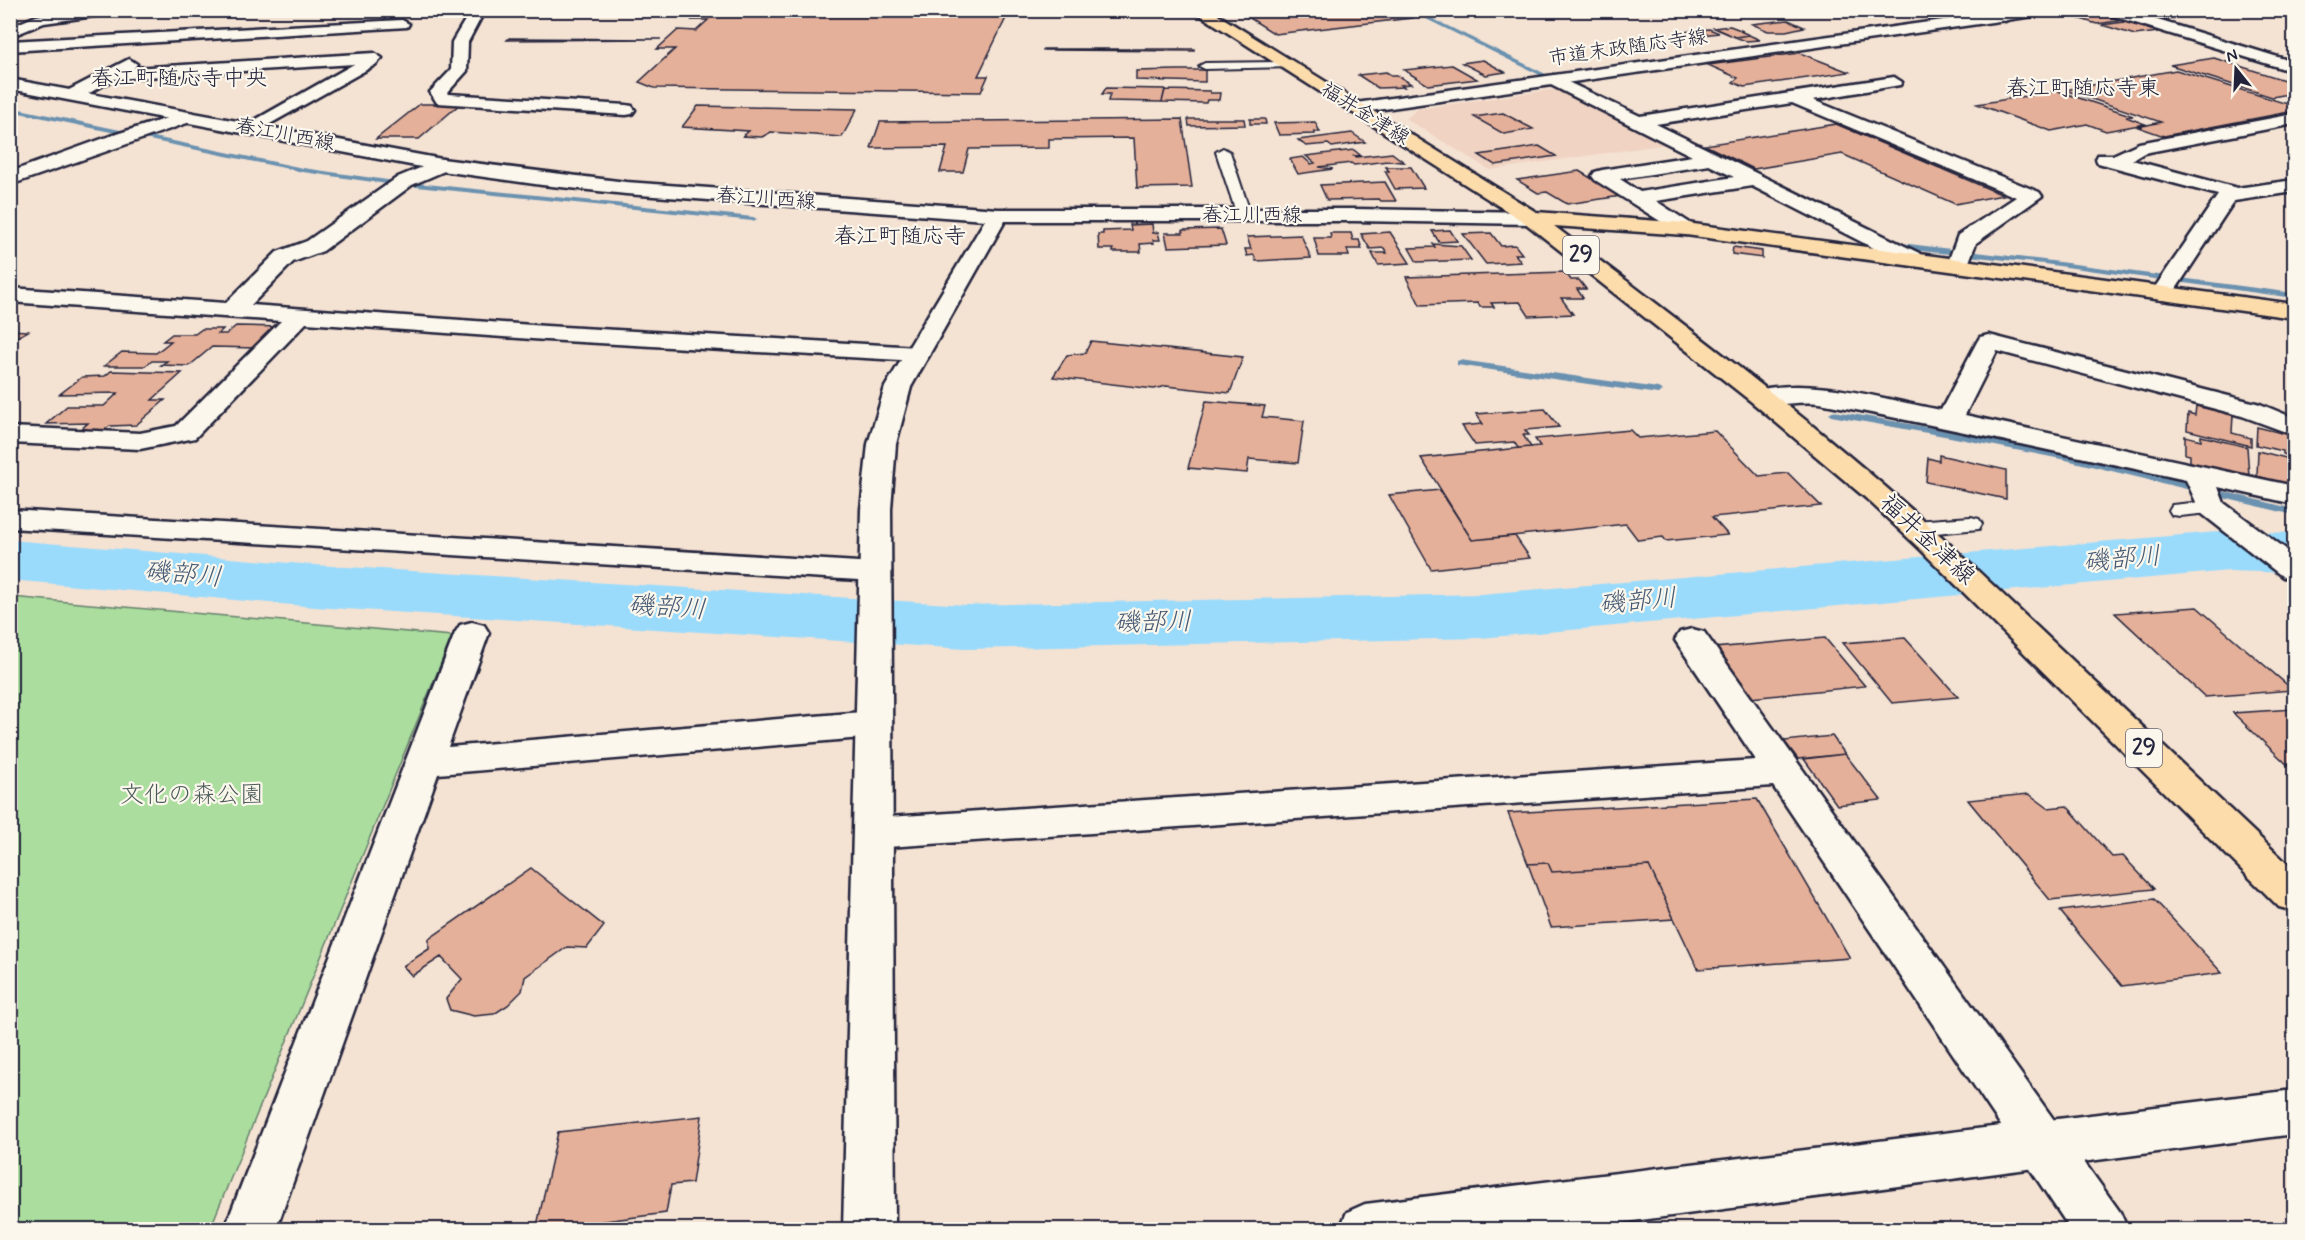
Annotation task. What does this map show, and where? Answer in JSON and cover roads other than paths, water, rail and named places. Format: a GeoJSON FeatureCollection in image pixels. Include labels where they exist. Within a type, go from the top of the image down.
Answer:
{"type":"FeatureCollection","features":[{"type":"Feature","properties":{"kind":"main road","name":"福井金津線"},"geometry":{"type":"LineString","coordinates":[[1199,10],[1531,218],[1762,397],[1878,494],[1923,536],[2295,895]]}},
{"type":"Feature","properties":{"kind":"main road","name":"福井金津線"},"geometry":{"type":"LineString","coordinates":[[1531,218],[1686,229],[2295,311]]}},
{"type":"Feature","properties":{"kind":"street"},"geometry":{"type":"LineString","coordinates":[[10,33],[40,19],[109,10]]}},
{"type":"Feature","properties":{"kind":"street"},"geometry":{"type":"LineString","coordinates":[[252,129],[384,48],[413,10]]}},
{"type":"Feature","properties":{"kind":"street"},"geometry":{"type":"LineString","coordinates":[[478,10],[460,42],[459,71],[438,93],[444,99],[626,110]]}},
{"type":"Feature","properties":{"kind":"street"},"geometry":{"type":"LineString","coordinates":[[1985,10],[2004,14]]}},
{"type":"Feature","properties":{"kind":"street","name":"市道末政随応寺線"},"geometry":{"type":"LineString","coordinates":[[1356,108],[2004,14],[2048,10]]}},
{"type":"Feature","properties":{"kind":"street"},"geometry":{"type":"LineString","coordinates":[[2108,10],[2295,67]]}},
{"type":"Feature","properties":{"kind":"street"},"geometry":{"type":"LineString","coordinates":[[2284,10],[2295,13]]}},
{"type":"Feature","properties":{"kind":"street"},"geometry":{"type":"LineString","coordinates":[[10,46],[402,24]]}},
{"type":"Feature","properties":{"kind":"street"},"geometry":{"type":"LineString","coordinates":[[73,95],[177,37]]}},
{"type":"Feature","properties":{"kind":"street"},"geometry":{"type":"LineString","coordinates":[[111,74],[384,48]]}},
{"type":"Feature","properties":{"kind":"street"},"geometry":{"type":"LineString","coordinates":[[1553,80],[1911,258]]}},
{"type":"Feature","properties":{"kind":"street"},"geometry":{"type":"LineString","coordinates":[[1638,122],[1894,82]]}},
{"type":"Feature","properties":{"kind":"street","name":"春江川西線"},"geometry":{"type":"LineString","coordinates":[[10,84],[442,165],[626,188],[998,215],[1531,218]]}},
{"type":"Feature","properties":{"kind":"street"},"geometry":{"type":"LineString","coordinates":[[1794,98],[2029,198],[1966,240],[1958,265]]}},
{"type":"Feature","properties":{"kind":"street"},"geometry":{"type":"LineString","coordinates":[[10,179],[187,117]]}},
{"type":"Feature","properties":{"kind":"street"},"geometry":{"type":"LineString","coordinates":[[2239,195],[2110,160],[2139,149],[2295,119]]}},
{"type":"Feature","properties":{"kind":"street"},"geometry":{"type":"LineString","coordinates":[[1686,229],[1602,176],[1712,159]]}},
{"type":"Feature","properties":{"kind":"street"},"geometry":{"type":"LineString","coordinates":[[233,310],[285,257],[315,246],[397,186],[442,165]]}},
{"type":"Feature","properties":{"kind":"street"},"geometry":{"type":"LineString","coordinates":[[1637,198],[1755,180]]}},
{"type":"Feature","properties":{"kind":"street"},"geometry":{"type":"LineString","coordinates":[[2162,293],[2227,196],[2295,186]]}},
{"type":"Feature","properties":{"kind":"street"},"geometry":{"type":"LineString","coordinates":[[869,1230],[876,509],[882,444],[898,387],[998,215]]}},
{"type":"Feature","properties":{"kind":"street"},"geometry":{"type":"LineString","coordinates":[[10,295],[546,333],[918,354]]}},
{"type":"Feature","properties":{"kind":"street"},"geometry":{"type":"LineString","coordinates":[[10,435],[140,441],[185,432],[301,315]]}},
{"type":"Feature","properties":{"kind":"street"},"geometry":{"type":"LineString","coordinates":[[1949,420],[1989,342],[2251,410],[2295,427]]}},
{"type":"Feature","properties":{"kind":"street"},"geometry":{"type":"LineString","coordinates":[[1762,397],[1809,393],[1949,420],[2295,495]]}},
{"type":"Feature","properties":{"kind":"street"},"geometry":{"type":"LineString","coordinates":[[2198,473],[2211,507],[2295,570]]}},
{"type":"Feature","properties":{"kind":"street"},"geometry":{"type":"LineString","coordinates":[[10,519],[875,572]]}},
{"type":"Feature","properties":{"kind":"street"},"geometry":{"type":"LineString","coordinates":[[250,1230],[472,633]]}},
{"type":"Feature","properties":{"kind":"street"},"geometry":{"type":"LineString","coordinates":[[1692,640],[2102,1230]]}},
{"type":"Feature","properties":{"kind":"street"},"geometry":{"type":"LineString","coordinates":[[424,762],[874,724]]}},
{"type":"Feature","properties":{"kind":"street"},"geometry":{"type":"LineString","coordinates":[[873,834],[1783,771]]}},
{"type":"Feature","properties":{"kind":"street"},"geometry":{"type":"LineString","coordinates":[[1365,1230],[2295,1112]]}},
{"type":"Feature","properties":{"kind":"lane"},"geometry":{"type":"LineString","coordinates":[[1205,66],[1287,66]]}},
{"type":"Feature","properties":{"kind":"lane"},"geometry":{"type":"LineString","coordinates":[[1223,152],[1244,215]]}},
{"type":"Feature","properties":{"kind":"lane"},"geometry":{"type":"LineString","coordinates":[[2180,510],[2211,507]]}},
{"type":"Feature","properties":{"kind":"lane"},"geometry":{"type":"LineString","coordinates":[[1923,536],[1971,524]]}},
{"type":"Feature","properties":{"kind":"waterway"},"geometry":{"type":"LineString","coordinates":[[1410,10],[1560,83]]}},
{"type":"Feature","properties":{"kind":"waterway"},"geometry":{"type":"LineString","coordinates":[[10,109],[303,170],[387,182],[753,219]]}},
{"type":"Feature","properties":{"kind":"waterway"},"geometry":{"type":"LineString","coordinates":[[1895,244],[1902,247],[2044,262],[2294,296]]}},
{"type":"Feature","properties":{"kind":"waterway"},"geometry":{"type":"LineString","coordinates":[[1460,363],[1658,391]]}},
{"type":"Feature","properties":{"kind":"waterway"},"geometry":{"type":"LineString","coordinates":[[1834,414],[2066,457],[2294,512]]}},
{"type":"Feature","properties":{"kind":"waterway","name":"磯部川"},"geometry":{"type":"LineString","coordinates":[[10,560],[315,586],[966,627],[1481,616],[2229,551],[2294,553]]}},
{"type":"Feature","properties":{"kind":"district","name":"春江町随応寺中央"},"geometry":{"type":"Point","coordinates":[179,79]}},
{"type":"Feature","properties":{"kind":"district","name":"春江町随応寺東"},"geometry":{"type":"Point","coordinates":[2083,89]}},
{"type":"Feature","properties":{"kind":"district","name":"春江町随応寺"},"geometry":{"type":"Point","coordinates":[900,237]}},
{"type":"Feature","properties":{"kind":"park label","name":"文化の森公園"},"geometry":{"type":"Point","coordinates":[192,795]}}]}
